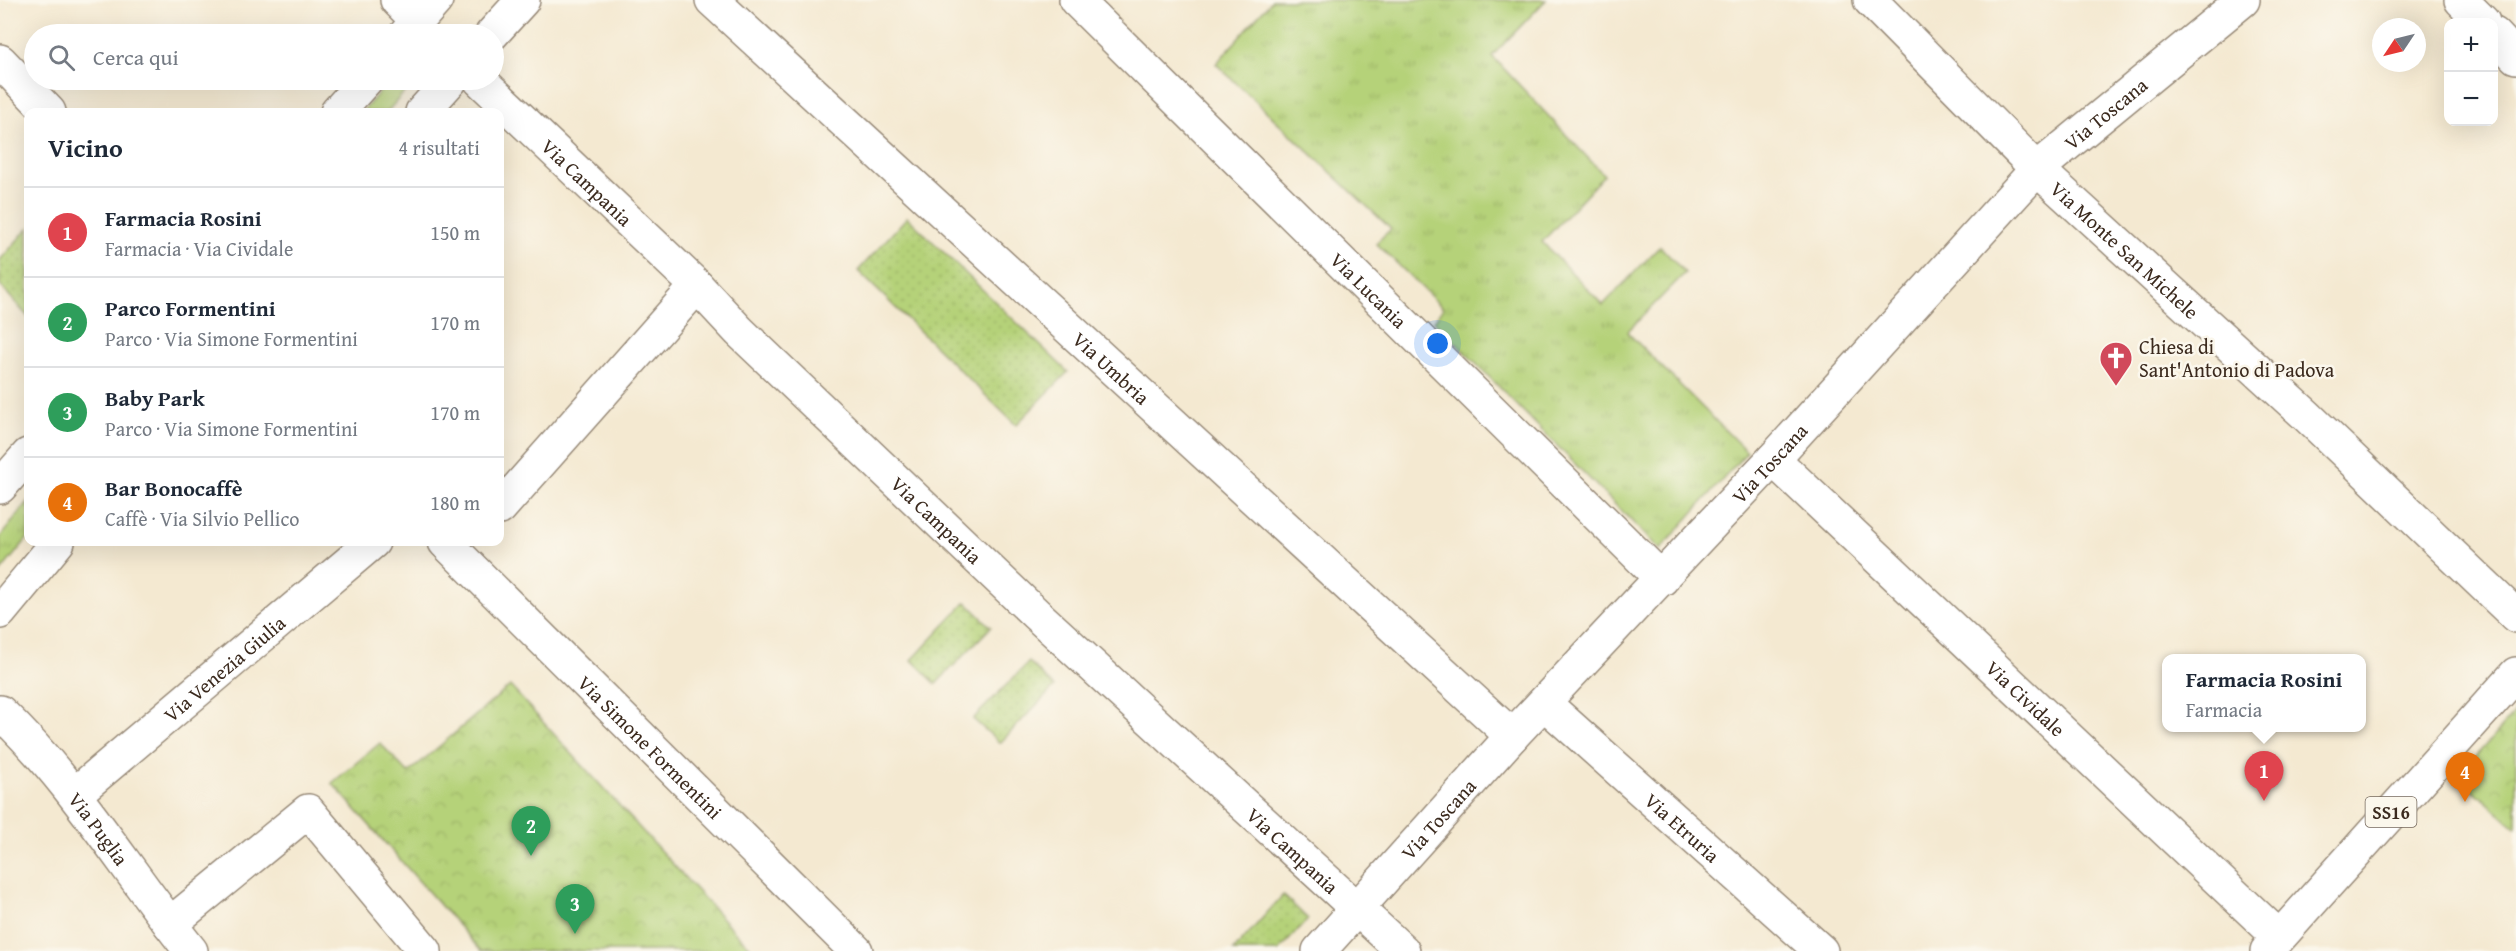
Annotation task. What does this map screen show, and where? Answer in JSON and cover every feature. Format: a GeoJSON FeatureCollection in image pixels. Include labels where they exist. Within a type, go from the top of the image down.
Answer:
{"type":"FeatureCollection","features":[{"type":"Feature","properties":{"kind":"street"},"geometry":{"type":"LineString","coordinates":[[501,24],[523,0]]}},
{"type":"Feature","properties":{"kind":"street","name":"Via Umbria"},"geometry":{"type":"LineString","coordinates":[[712,0],[1512,736]]}},
{"type":"Feature","properties":{"kind":"street","name":"Via Lucania"},"geometry":{"type":"LineString","coordinates":[[1076,0],[1662,579]]}},
{"type":"Feature","properties":{"kind":"street","name":"Via Monte San Michele"},"geometry":{"type":"LineString","coordinates":[[1870,0],[2037,169],[2306,415],[2516,616]]}},
{"type":"Feature","properties":{"kind":"street","name":"Via Toscana"},"geometry":{"type":"LineString","coordinates":[[1319,951],[1512,736],[1662,579],[2037,169],[2243,0]]}},
{"type":"Feature","properties":{"kind":"street"},"geometry":{"type":"LineString","coordinates":[[2461,0],[2479,18]]}},
{"type":"Feature","properties":{"kind":"street"},"geometry":{"type":"LineString","coordinates":[[2498,39],[2516,57]]}},
{"type":"Feature","properties":{"kind":"street"},"geometry":{"type":"LineString","coordinates":[[0,61],[24,86]]}},
{"type":"Feature","properties":{"kind":"street"},"geometry":{"type":"LineString","coordinates":[[28,90],[45,108]]}},
{"type":"Feature","properties":{"kind":"street"},"geometry":{"type":"LineString","coordinates":[[341,108],[357,90]]}},
{"type":"Feature","properties":{"kind":"street"},"geometry":{"type":"LineString","coordinates":[[426,108],[442,90]]}},
{"type":"Feature","properties":{"kind":"street","name":"Via Campania"},"geometry":{"type":"LineString","coordinates":[[491,90],[1036,614],[1403,951]]}},
{"type":"Feature","properties":{"kind":"street"},"geometry":{"type":"LineString","coordinates":[[504,503],[697,286]]}},
{"type":"Feature","properties":{"kind":"street","name":"Via Cividale"},"geometry":{"type":"LineString","coordinates":[[1773,459],[2273,944]]}},
{"type":"Feature","properties":{"kind":"street"},"geometry":{"type":"LineString","coordinates":[[0,487],[24,460]]}},
{"type":"Feature","properties":{"kind":"street"},"geometry":{"type":"LineString","coordinates":[[0,612],[55,546]]}},
{"type":"Feature","properties":{"kind":"street","name":"Via Venezia Giulia"},"geometry":{"type":"LineString","coordinates":[[75,794],[368,546]]}},
{"type":"Feature","properties":{"kind":"street","name":"Via Simone Formentini"},"geometry":{"type":"LineString","coordinates":[[458,546],[856,951]]}},
{"type":"Feature","properties":{"kind":"street","name":"SS16"},"geometry":{"type":"LineString","coordinates":[[2273,944],[2516,674]]}},
{"type":"Feature","properties":{"kind":"street","name":"Via Etruria"},"geometry":{"type":"LineString","coordinates":[[1544,703],[1821,951]]}},
{"type":"Feature","properties":{"kind":"street","name":"Via Puglia"},"geometry":{"type":"LineString","coordinates":[[0,712],[39,750],[75,794],[191,951]]}},
{"type":"Feature","properties":{"kind":"street"},"geometry":{"type":"LineString","coordinates":[[170,924],[308,811],[425,951]]}},
{"type":"Feature","properties":{"kind":"green space"},"geometry":{"type":"Polygon","coordinates":[[[1272,0],[1546,0],[1492,56],[1604,175],[1542,242],[1603,305],[1660,246],[1685,273],[1627,332],[1747,452],[1660,550],[1434,321],[1443,308],[1376,243],[1391,229],[1216,64],[1272,0]]]}},
{"type":"Feature","properties":{"kind":"green space"},"geometry":{"type":"Polygon","coordinates":[[[381,90],[406,90],[390,108],[366,108],[381,90]]]}},
{"type":"Feature","properties":{"kind":"green space"},"geometry":{"type":"Polygon","coordinates":[[[907,217],[1068,372],[1016,425],[858,271],[907,217]]]}},
{"type":"Feature","properties":{"kind":"green space"},"geometry":{"type":"Polygon","coordinates":[[[24,233],[24,312],[0,285],[0,260],[24,233]]]}},
{"type":"Feature","properties":{"kind":"green space"},"geometry":{"type":"Polygon","coordinates":[[[24,507],[24,543],[0,572],[0,537],[24,507]]]}},
{"type":"Feature","properties":{"kind":"green space"},"geometry":{"type":"Polygon","coordinates":[[[966,602],[991,627],[936,684],[912,660],[966,602]]]}},
{"type":"Feature","properties":{"kind":"green space"},"geometry":{"type":"Polygon","coordinates":[[[1029,662],[1054,687],[1000,743],[973,719],[1029,662]]]}},
{"type":"Feature","properties":{"kind":"green space"},"geometry":{"type":"Polygon","coordinates":[[[510,686],[754,951],[481,951],[332,783],[380,743],[408,773],[510,686]]]}},
{"type":"Feature","properties":{"kind":"green space"},"geometry":{"type":"Polygon","coordinates":[[[2516,711],[2516,828],[2458,776],[2516,711]]]}},
{"type":"Feature","properties":{"kind":"green space"},"geometry":{"type":"Polygon","coordinates":[[[1283,895],[1308,919],[1279,951],[1233,951],[1283,895]]]}},
{"type":"Feature","properties":{"kind":"place","name":"Chiesa di Sant'Antonio di Padova"},"geometry":{"type":"Point","coordinates":[2116,387]}},
{"type":"Feature","properties":{"kind":"place","name":"Farmacia Rosini"},"geometry":{"type":"Point","coordinates":[2264,801]}},
{"type":"Feature","properties":{"kind":"place","name":"Bar Bonocaffè"},"geometry":{"type":"Point","coordinates":[2465,802]}},
{"type":"Feature","properties":{"kind":"place","name":"Parco Formentini"},"geometry":{"type":"Point","coordinates":[531,856]}},
{"type":"Feature","properties":{"kind":"place","name":"Baby Park"},"geometry":{"type":"Point","coordinates":[575,934]}}]}
